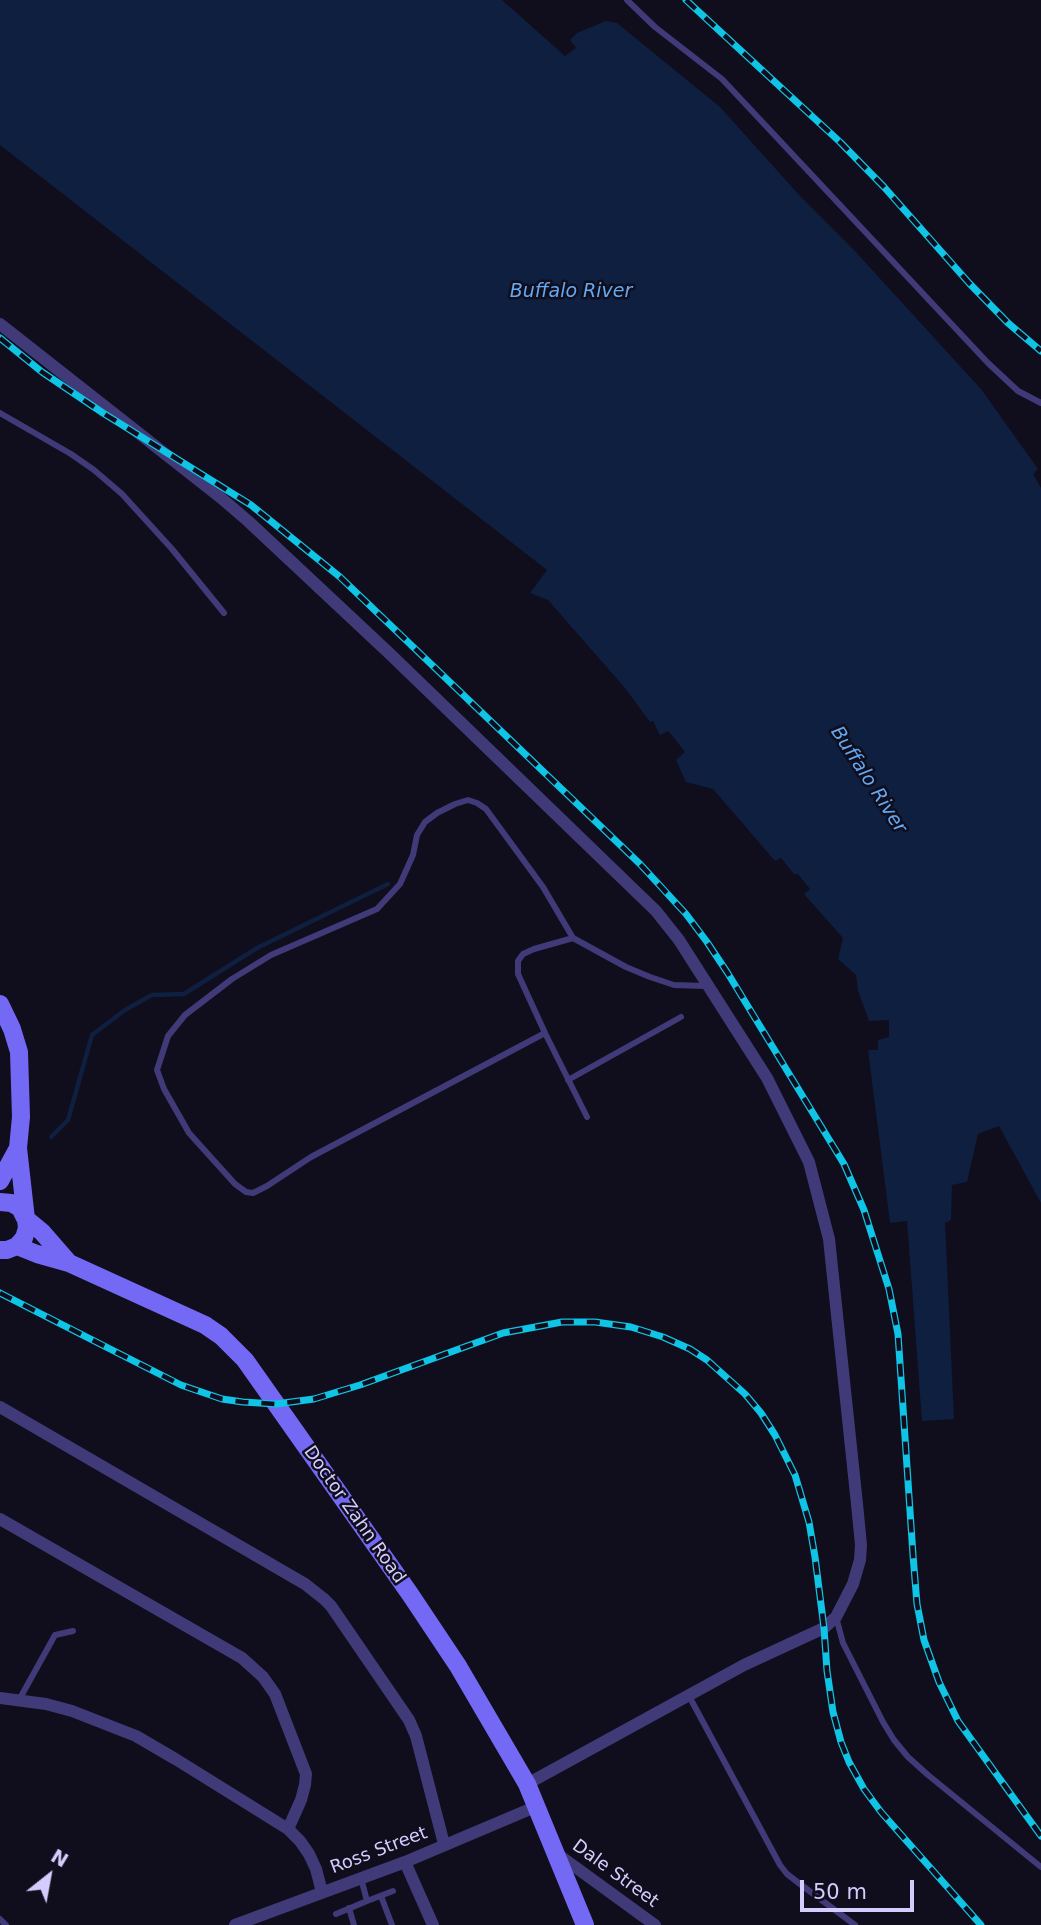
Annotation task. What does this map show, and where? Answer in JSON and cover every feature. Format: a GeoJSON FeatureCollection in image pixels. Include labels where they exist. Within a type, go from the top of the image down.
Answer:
{"type":"FeatureCollection","features":[{"type":"Feature","properties":{"kind":"street"},"geometry":{"type":"LineString","coordinates":[[0,324],[220,497],[328,594],[656,911],[679,940],[767,1078],[809,1162],[829,1239],[861,1545],[857,1572],[836,1617],[824,1628],[744,1665],[527,1784]]}},
{"type":"Feature","properties":{"kind":"street","name":"Doctor Zahn Road"},"geometry":{"type":"LineString","coordinates":[[0,1004],[19,1052],[21,1117],[18,1148],[27,1228],[24,1238],[8,1248]]}},
{"type":"Feature","properties":{"kind":"street","name":"Doctor Zahn Road"},"geometry":{"type":"LineString","coordinates":[[0,1181],[18,1148]]}},
{"type":"Feature","properties":{"kind":"street","name":"Doctor Zahn Road"},"geometry":{"type":"LineString","coordinates":[[0,1202],[11,1203],[20,1209],[69,1263]]}},
{"type":"Feature","properties":{"kind":"street","name":"Doctor Zahn Road"},"geometry":{"type":"LineString","coordinates":[[8,1248],[69,1263],[205,1325],[221,1336],[245,1360],[410,1594],[458,1667],[527,1784],[585,1925]]}},
{"type":"Feature","properties":{"kind":"street"},"geometry":{"type":"LineString","coordinates":[[0,1407],[305,1584],[324,1598],[409,1720],[416,1736],[444,1844]]}},
{"type":"Feature","properties":{"kind":"street"},"geometry":{"type":"LineString","coordinates":[[0,1519],[242,1658],[263,1676],[275,1694],[306,1774],[301,1800],[288,1829]]}},
{"type":"Feature","properties":{"kind":"street"},"geometry":{"type":"LineString","coordinates":[[0,1698],[46,1704],[136,1736],[288,1829],[300,1840],[309,1854],[322,1892]]}},
{"type":"Feature","properties":{"kind":"street","name":"Ross Street"},"geometry":{"type":"LineString","coordinates":[[235,1925],[270,1919],[322,1892],[535,1807]]}},
{"type":"Feature","properties":{"kind":"street","name":"Dale Street"},"geometry":{"type":"LineString","coordinates":[[554,1851],[655,1925]]}},
{"type":"Feature","properties":{"kind":"street"},"geometry":{"type":"LineString","coordinates":[[405,1861],[433,1925]]}},
{"type":"Feature","properties":{"kind":"lane"},"geometry":{"type":"LineString","coordinates":[[627,0],[655,27],[722,79],[988,363],[1018,391],[1041,403]]}},
{"type":"Feature","properties":{"kind":"lane"},"geometry":{"type":"LineString","coordinates":[[0,413],[71,454],[122,494],[172,549],[224,613]]}},
{"type":"Feature","properties":{"kind":"lane"},"geometry":{"type":"LineString","coordinates":[[545,1034],[334,1144],[253,1193],[246,1192],[235,1184],[188,1133],[157,1070],[168,1036],[185,1015],[232,979],[271,955],[376,909],[400,884],[413,855],[417,835],[425,822],[437,813],[468,800],[486,809],[543,887],[573,938],[650,977],[674,985],[708,986]]}},
{"type":"Feature","properties":{"kind":"lane"},"geometry":{"type":"LineString","coordinates":[[573,938],[534,948],[523,954],[518,961],[518,974],[587,1117]]}},
{"type":"Feature","properties":{"kind":"lane"},"geometry":{"type":"LineString","coordinates":[[568,1080],[681,1017]]}},
{"type":"Feature","properties":{"kind":"lane"},"geometry":{"type":"LineString","coordinates":[[836,1617],[844,1643],[873,1704],[901,1748],[928,1775],[1041,1867]]}},
{"type":"Feature","properties":{"kind":"lane"},"geometry":{"type":"LineString","coordinates":[[19,1700],[55,1635],[73,1631]]}},
{"type":"Feature","properties":{"kind":"lane"},"geometry":{"type":"LineString","coordinates":[[689,1695],[780,1865],[787,1874],[856,1925]]}},
{"type":"Feature","properties":{"kind":"lane"},"geometry":{"type":"LineString","coordinates":[[361,1878],[367,1901]]}},
{"type":"Feature","properties":{"kind":"lane"},"geometry":{"type":"LineString","coordinates":[[336,1914],[393,1891]]}},
{"type":"Feature","properties":{"kind":"lane"},"geometry":{"type":"LineString","coordinates":[[382,1896],[392,1925]]}},
{"type":"Feature","properties":{"kind":"lane"},"geometry":{"type":"LineString","coordinates":[[349,1909],[354,1925]]}},
{"type":"Feature","properties":{"kind":"lane"},"geometry":{"type":"LineString","coordinates":[[0,1920],[6,1925]]}},
{"type":"Feature","properties":{"kind":"water","name":"Buffalo River"},"geometry":{"type":"Polygon","coordinates":[[[0,0],[502,0],[565,56],[576,48],[570,40],[577,33],[606,21],[617,23],[720,107],[981,389],[1038,469],[1033,474],[1041,488],[1041,1203],[999,1126],[978,1134],[967,1182],[952,1185],[951,1220],[945,1223],[954,1419],[922,1421],[907,1221],[890,1223],[868,1050],[878,1050],[878,1040],[889,1037],[889,1020],[869,1021],[858,991],[856,975],[838,959],[843,938],[804,894],[810,889],[798,874],[794,874],[781,858],[775,861],[713,789],[686,782],[676,760],[685,752],[674,738],[668,731],[660,735],[653,721],[650,722],[625,688],[548,600],[530,593],[547,570],[0,145],[0,0]]]}},
{"type":"Feature","properties":{"kind":"waterway"},"geometry":{"type":"LineString","coordinates":[[51,1137],[68,1120],[92,1035],[125,1010],[152,995],[184,994],[257,948],[388,884]]}},
{"type":"Feature","properties":{"kind":"railway"},"geometry":{"type":"LineString","coordinates":[[686,0],[840,142],[969,283],[1008,323],[1041,351]]}},
{"type":"Feature","properties":{"kind":"railway"},"geometry":{"type":"LineString","coordinates":[[0,338],[42,372],[103,413],[251,505],[340,577],[640,864],[686,914],[707,942],[844,1164],[864,1210],[889,1289],[898,1334],[917,1604],[924,1640],[939,1682],[958,1721],[1041,1836]]}},
{"type":"Feature","properties":{"kind":"railway"},"geometry":{"type":"LineString","coordinates":[[0,1293],[181,1385],[222,1399],[243,1402],[276,1404],[314,1399],[503,1333],[562,1322],[595,1322],[631,1327],[690,1349],[707,1360],[745,1394],[761,1413],[795,1475],[809,1522],[815,1557],[833,1712],[849,1762],[881,1812],[981,1925]]}}]}
